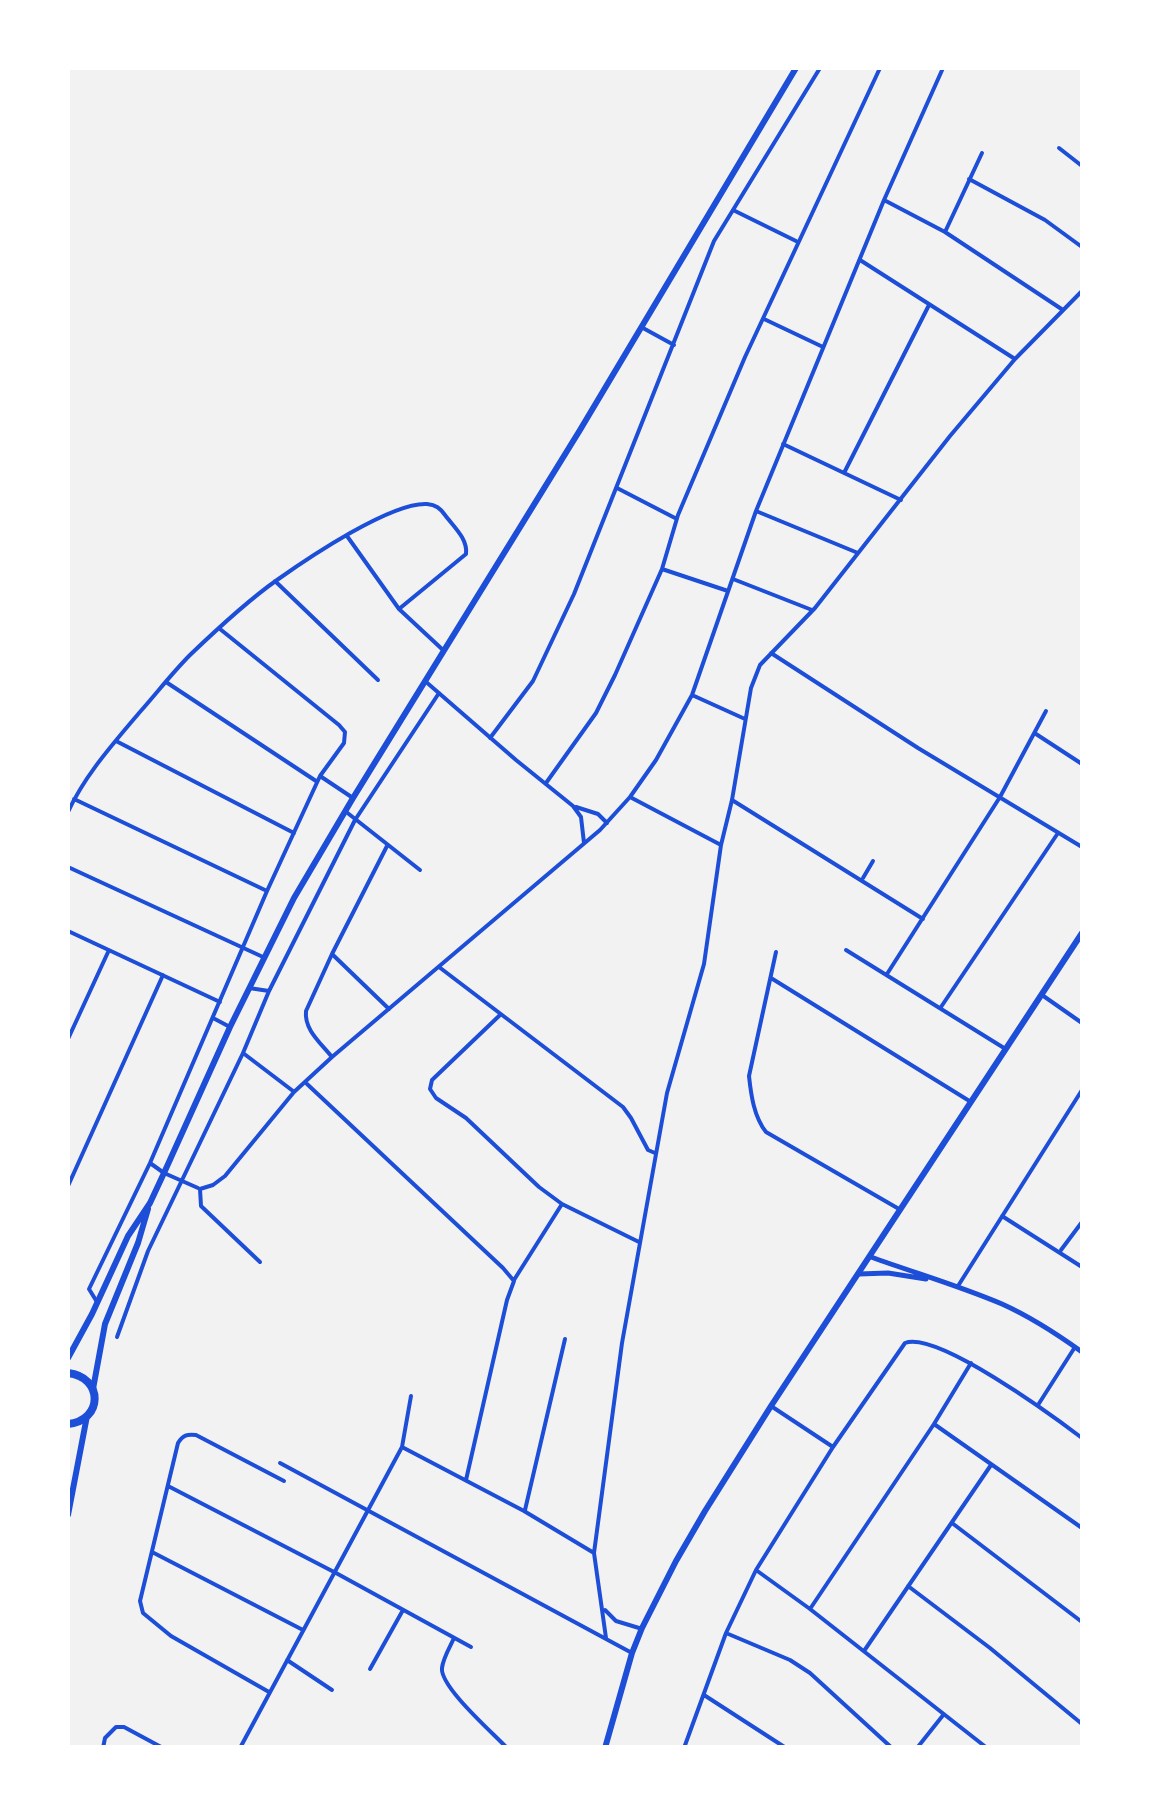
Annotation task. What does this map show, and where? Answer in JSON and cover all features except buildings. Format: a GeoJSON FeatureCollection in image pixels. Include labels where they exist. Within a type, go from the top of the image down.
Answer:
{"type":"FeatureCollection","features":[{"type":"Feature","properties":{"kind":"highway"},"geometry":{"type":"LineString","coordinates":[[68,1373],[82,1376],[93,1389],[94,1404],[88,1416],[68,1424]]}},
{"type":"Feature","properties":{"kind":"main road"},"geometry":{"type":"LineString","coordinates":[[68,1358],[128,1236],[150,1203],[294,898],[796,68]]}},
{"type":"Feature","properties":{"kind":"main road"},"geometry":{"type":"LineString","coordinates":[[605,1748],[632,1653],[686,1544],[771,1406],[1082,933]]}},
{"type":"Feature","properties":{"kind":"main road"},"geometry":{"type":"LineString","coordinates":[[93,1389],[105,1324],[150,1203]]}},
{"type":"Feature","properties":{"kind":"main road"},"geometry":{"type":"LineString","coordinates":[[68,1514],[88,1416]]}},
{"type":"Feature","properties":{"kind":"street"},"geometry":{"type":"LineString","coordinates":[[490,738],[534,681],[574,594],[714,241],[820,68]]}},
{"type":"Feature","properties":{"kind":"street"},"geometry":{"type":"LineString","coordinates":[[546,783],[596,713],[662,569],[677,519],[745,357],[880,68]]}},
{"type":"Feature","properties":{"kind":"street"},"geometry":{"type":"LineString","coordinates":[[150,1162],[164,1173],[200,1189],[225,1176],[294,1092],[607,823],[630,798],[692,694],[756,511],[884,200],[943,68]]}},
{"type":"Feature","properties":{"kind":"street"},"geometry":{"type":"LineString","coordinates":[[1059,148],[1082,166]]}},
{"type":"Feature","properties":{"kind":"street"},"geometry":{"type":"LineString","coordinates":[[945,232],[982,153]]}},
{"type":"Feature","properties":{"kind":"street"},"geometry":{"type":"LineString","coordinates":[[969,179],[1045,220],[1082,247]]}},
{"type":"Feature","properties":{"kind":"street"},"geometry":{"type":"LineString","coordinates":[[884,200],[945,232],[1063,310]]}},
{"type":"Feature","properties":{"kind":"street"},"geometry":{"type":"LineString","coordinates":[[733,210],[797,242]]}},
{"type":"Feature","properties":{"kind":"street"},"geometry":{"type":"LineString","coordinates":[[860,260],[1014,359]]}},
{"type":"Feature","properties":{"kind":"street"},"geometry":{"type":"LineString","coordinates":[[606,1638],[594,1552],[622,1343],[667,1093],[704,964],[721,845],[751,688],[760,666],[812,610],[1014,359],[1082,291]]}},
{"type":"Feature","properties":{"kind":"street"},"geometry":{"type":"LineString","coordinates":[[844,473],[930,305]]}},
{"type":"Feature","properties":{"kind":"street"},"geometry":{"type":"LineString","coordinates":[[764,319],[823,348]]}},
{"type":"Feature","properties":{"kind":"street"},"geometry":{"type":"LineString","coordinates":[[641,327],[674,345]]}},
{"type":"Feature","properties":{"kind":"street"},"geometry":{"type":"LineString","coordinates":[[784,444],[901,500]]}},
{"type":"Feature","properties":{"kind":"street"},"geometry":{"type":"LineString","coordinates":[[617,488],[677,519]]}},
{"type":"Feature","properties":{"kind":"street"},"geometry":{"type":"LineString","coordinates":[[68,812],[116,741],[190,655],[275,581],[395,511],[431,504],[440,509],[468,549],[399,609]]}},
{"type":"Feature","properties":{"kind":"street"},"geometry":{"type":"LineString","coordinates":[[756,511],[858,553]]}},
{"type":"Feature","properties":{"kind":"street"},"geometry":{"type":"LineString","coordinates":[[347,536],[399,609],[444,651]]}},
{"type":"Feature","properties":{"kind":"street"},"geometry":{"type":"LineString","coordinates":[[662,569],[729,592]]}},
{"type":"Feature","properties":{"kind":"street"},"geometry":{"type":"LineString","coordinates":[[734,579],[812,610]]}},
{"type":"Feature","properties":{"kind":"street"},"geometry":{"type":"LineString","coordinates":[[275,581],[378,680]]}},
{"type":"Feature","properties":{"kind":"street"},"geometry":{"type":"LineString","coordinates":[[97,1302],[89,1289],[150,1162],[266,891],[319,779],[344,743],[345,732],[339,725],[220,629]]}},
{"type":"Feature","properties":{"kind":"street"},"geometry":{"type":"LineString","coordinates":[[771,653],[903,739],[1082,847]]}},
{"type":"Feature","properties":{"kind":"street"},"geometry":{"type":"LineString","coordinates":[[425,681],[573,806],[581,817],[584,843]]}},
{"type":"Feature","properties":{"kind":"street"},"geometry":{"type":"LineString","coordinates":[[166,682],[353,798]]}},
{"type":"Feature","properties":{"kind":"street"},"geometry":{"type":"LineString","coordinates":[[117,1337],[152,1243],[243,1054],[268,991],[355,820],[439,693]]}},
{"type":"Feature","properties":{"kind":"street"},"geometry":{"type":"LineString","coordinates":[[692,694],[745,719]]}},
{"type":"Feature","properties":{"kind":"street"},"geometry":{"type":"LineString","coordinates":[[887,974],[1000,797],[1046,710]]}},
{"type":"Feature","properties":{"kind":"street"},"geometry":{"type":"LineString","coordinates":[[1036,734],[1082,764]]}},
{"type":"Feature","properties":{"kind":"street"},"geometry":{"type":"LineString","coordinates":[[116,741],[294,833]]}},
{"type":"Feature","properties":{"kind":"street"},"geometry":{"type":"LineString","coordinates":[[74,798],[266,891]]}},
{"type":"Feature","properties":{"kind":"street"},"geometry":{"type":"LineString","coordinates":[[630,798],[721,845]]}},
{"type":"Feature","properties":{"kind":"street"},"geometry":{"type":"LineString","coordinates":[[732,800],[923,919]]}},
{"type":"Feature","properties":{"kind":"street"},"geometry":{"type":"LineString","coordinates":[[573,806],[598,814],[607,823]]}},
{"type":"Feature","properties":{"kind":"street"},"geometry":{"type":"LineString","coordinates":[[345,811],[420,870]]}},
{"type":"Feature","properties":{"kind":"street"},"geometry":{"type":"LineString","coordinates":[[940,1007],[1058,833]]}},
{"type":"Feature","properties":{"kind":"street"},"geometry":{"type":"LineString","coordinates":[[332,1057],[305,1021],[306,1011],[387,846]]}},
{"type":"Feature","properties":{"kind":"street"},"geometry":{"type":"LineString","coordinates":[[862,880],[873,861]]}},
{"type":"Feature","properties":{"kind":"street"},"geometry":{"type":"LineString","coordinates":[[68,867],[264,957]]}},
{"type":"Feature","properties":{"kind":"street"},"geometry":{"type":"LineString","coordinates":[[68,931],[220,1002]]}},
{"type":"Feature","properties":{"kind":"street"},"geometry":{"type":"LineString","coordinates":[[68,1039],[109,950]]}},
{"type":"Feature","properties":{"kind":"street"},"geometry":{"type":"LineString","coordinates":[[846,950],[1006,1049]]}},
{"type":"Feature","properties":{"kind":"street"},"geometry":{"type":"LineString","coordinates":[[776,952],[750,1076],[760,1125],[902,1210]]}},
{"type":"Feature","properties":{"kind":"street"},"geometry":{"type":"LineString","coordinates":[[332,954],[389,1009]]}},
{"type":"Feature","properties":{"kind":"street"},"geometry":{"type":"LineString","coordinates":[[439,966],[622,1106],[642,1142],[655,1152]]}},
{"type":"Feature","properties":{"kind":"street"},"geometry":{"type":"LineString","coordinates":[[68,1186],[164,975]]}},
{"type":"Feature","properties":{"kind":"street"},"geometry":{"type":"LineString","coordinates":[[771,978],[971,1102]]}},
{"type":"Feature","properties":{"kind":"street"},"geometry":{"type":"LineString","coordinates":[[249,988],[268,991]]}},
{"type":"Feature","properties":{"kind":"street"},"geometry":{"type":"LineString","coordinates":[[1042,995],[1082,1023]]}},
{"type":"Feature","properties":{"kind":"street"},"geometry":{"type":"LineString","coordinates":[[500,1016],[432,1080],[430,1089],[562,1204],[639,1242]]}},
{"type":"Feature","properties":{"kind":"street"},"geometry":{"type":"LineString","coordinates":[[214,1018],[230,1027]]}},
{"type":"Feature","properties":{"kind":"street"},"geometry":{"type":"LineString","coordinates":[[243,1054],[294,1092]]}},
{"type":"Feature","properties":{"kind":"street"},"geometry":{"type":"LineString","coordinates":[[306,1082],[514,1281]]}},
{"type":"Feature","properties":{"kind":"street"},"geometry":{"type":"LineString","coordinates":[[958,1286],[1082,1090]]}},
{"type":"Feature","properties":{"kind":"street"},"geometry":{"type":"LineString","coordinates":[[200,1189],[202,1206],[260,1262]]}},
{"type":"Feature","properties":{"kind":"street"},"geometry":{"type":"LineString","coordinates":[[466,1480],[507,1300],[514,1281],[562,1204]]}},
{"type":"Feature","properties":{"kind":"street"},"geometry":{"type":"LineString","coordinates":[[1001,1216],[1082,1267]]}},
{"type":"Feature","properties":{"kind":"street"},"geometry":{"type":"LineString","coordinates":[[1060,1251],[1082,1222]]}},
{"type":"Feature","properties":{"kind":"street"},"geometry":{"type":"LineString","coordinates":[[140,1238],[152,1243]]}},
{"type":"Feature","properties":{"kind":"street"},"geometry":{"type":"LineString","coordinates":[[871,1257],[958,1286],[1037,1322],[1082,1352]]}},
{"type":"Feature","properties":{"kind":"street"},"geometry":{"type":"LineString","coordinates":[[860,1274],[888,1273],[939,1281]]}},
{"type":"Feature","properties":{"kind":"street"},"geometry":{"type":"LineString","coordinates":[[524,1512],[565,1339]]}},
{"type":"Feature","properties":{"kind":"street"},"geometry":{"type":"LineString","coordinates":[[684,1748],[726,1633],[756,1570],[832,1447],[905,1343],[912,1340],[971,1363],[1082,1438]]}},
{"type":"Feature","properties":{"kind":"street"},"geometry":{"type":"LineString","coordinates":[[1038,1405],[1075,1347]]}},
{"type":"Feature","properties":{"kind":"street"},"geometry":{"type":"LineString","coordinates":[[810,1609],[971,1363]]}},
{"type":"Feature","properties":{"kind":"street"},"geometry":{"type":"LineString","coordinates":[[240,1748],[402,1448],[412,1396]]}},
{"type":"Feature","properties":{"kind":"street"},"geometry":{"type":"LineString","coordinates":[[771,1406],[832,1447]]}},
{"type":"Feature","properties":{"kind":"street"},"geometry":{"type":"LineString","coordinates":[[934,1424],[1082,1528]]}},
{"type":"Feature","properties":{"kind":"street"},"geometry":{"type":"LineString","coordinates":[[269,1692],[171,1636],[140,1608],[182,1437],[196,1435],[283,1481],[294,1470]]}},
{"type":"Feature","properties":{"kind":"street"},"geometry":{"type":"LineString","coordinates":[[402,1448],[594,1552]]}},
{"type":"Feature","properties":{"kind":"street"},"geometry":{"type":"LineString","coordinates":[[280,1463],[632,1653]]}},
{"type":"Feature","properties":{"kind":"street"},"geometry":{"type":"LineString","coordinates":[[864,1651],[991,1465]]}},
{"type":"Feature","properties":{"kind":"street"},"geometry":{"type":"LineString","coordinates":[[168,1486],[471,1647]]}},
{"type":"Feature","properties":{"kind":"street"},"geometry":{"type":"LineString","coordinates":[[952,1524],[1082,1622]]}},
{"type":"Feature","properties":{"kind":"street"},"geometry":{"type":"LineString","coordinates":[[152,1552],[303,1630]]}},
{"type":"Feature","properties":{"kind":"street"},"geometry":{"type":"LineString","coordinates":[[756,1570],[987,1748]]}},
{"type":"Feature","properties":{"kind":"street"},"geometry":{"type":"LineString","coordinates":[[908,1586],[1082,1724]]}},
{"type":"Feature","properties":{"kind":"street"},"geometry":{"type":"LineString","coordinates":[[602,1606],[616,1621],[642,1628]]}},
{"type":"Feature","properties":{"kind":"street"},"geometry":{"type":"LineString","coordinates":[[370,1669],[402,1610]]}},
{"type":"Feature","properties":{"kind":"street"},"geometry":{"type":"LineString","coordinates":[[726,1633],[790,1660],[810,1673],[892,1748]]}},
{"type":"Feature","properties":{"kind":"street"},"geometry":{"type":"LineString","coordinates":[[454,1638],[442,1665],[444,1678],[507,1748]]}},
{"type":"Feature","properties":{"kind":"street"},"geometry":{"type":"LineString","coordinates":[[286,1660],[332,1690]]}},
{"type":"Feature","properties":{"kind":"street"},"geometry":{"type":"LineString","coordinates":[[704,1696],[786,1748]]}},
{"type":"Feature","properties":{"kind":"street"},"geometry":{"type":"LineString","coordinates":[[917,1748],[944,1714]]}},
{"type":"Feature","properties":{"kind":"street"},"geometry":{"type":"LineString","coordinates":[[103,1748],[105,1738],[116,1727],[124,1727],[163,1748]]}}]}
